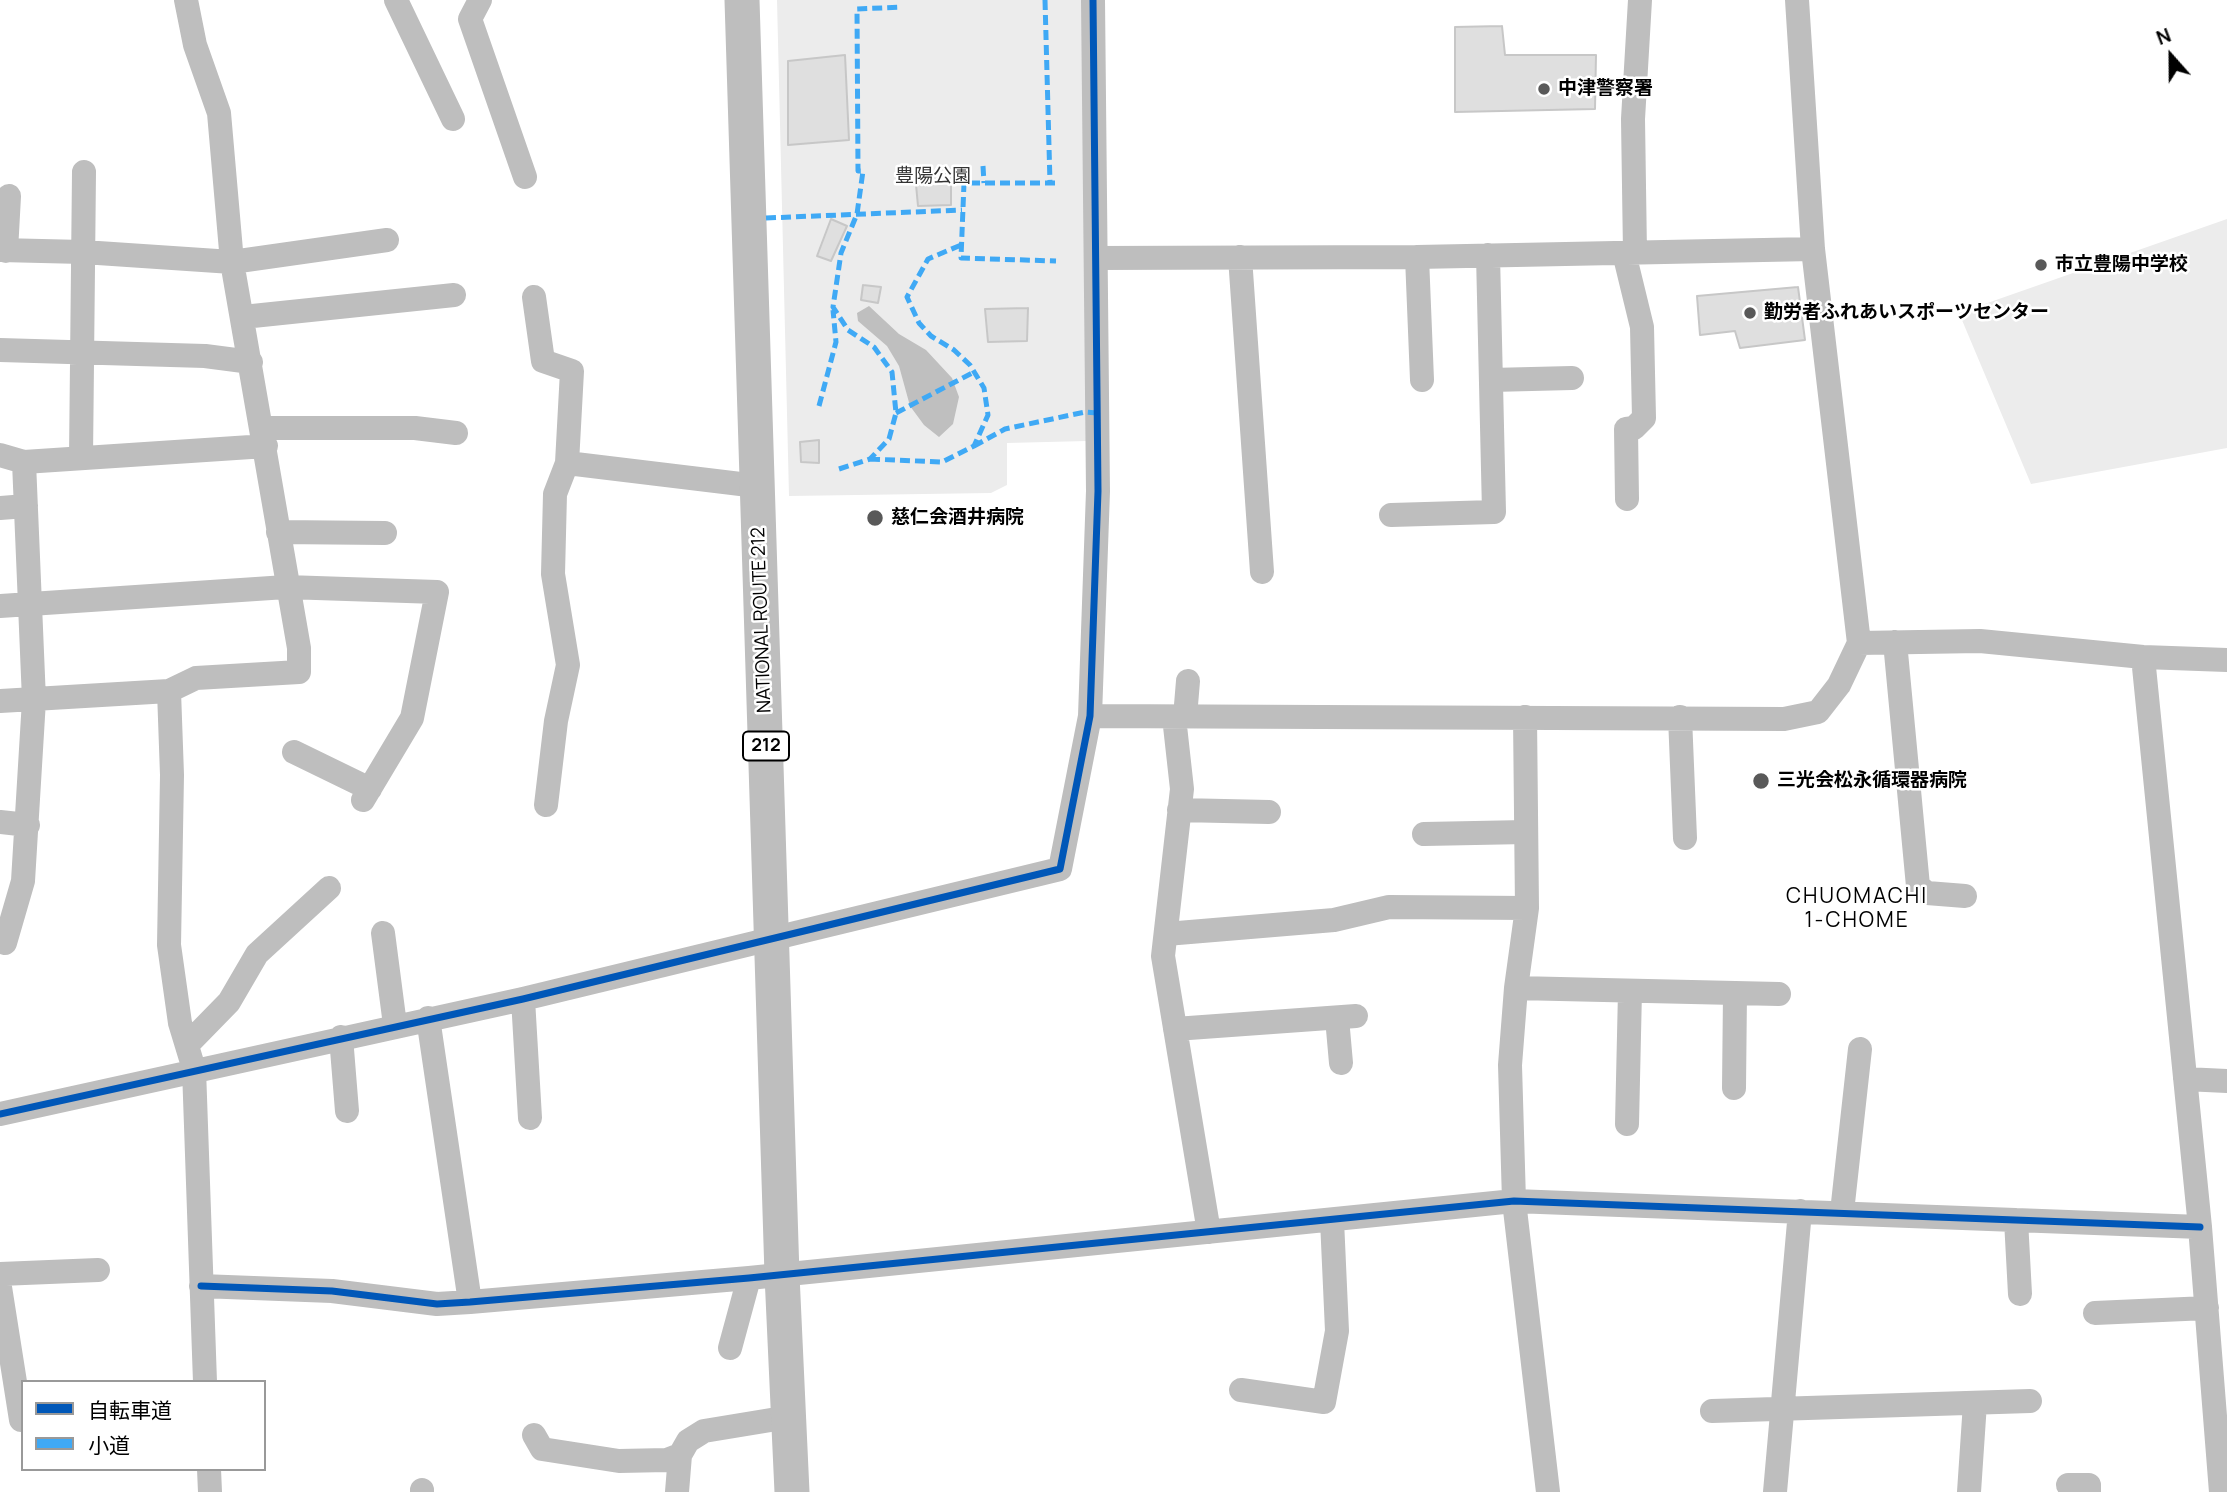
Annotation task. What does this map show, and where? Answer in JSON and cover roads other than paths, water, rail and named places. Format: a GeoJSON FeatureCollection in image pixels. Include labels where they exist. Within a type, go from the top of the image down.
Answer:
{"type":"FeatureCollection","features":[{"type":"Feature","properties":{"kind":"highway","name":"NATIONAL ROUTE 212"},"geometry":{"type":"LineString","coordinates":[[742,0],[772,940],[766,1277],[789,1417],[792,1492]]}},
{"type":"Feature","properties":{"kind":"street"},"geometry":{"type":"LineString","coordinates":[[0,701],[169,691],[196,678],[299,672],[299,648],[286,587],[265,437],[232,262],[219,113],[195,45],[186,0]]}},
{"type":"Feature","properties":{"kind":"street"},"geometry":{"type":"LineString","coordinates":[[396,0],[453,119]]}},
{"type":"Feature","properties":{"kind":"street"},"geometry":{"type":"LineString","coordinates":[[481,0],[470,19],[525,177]]}},
{"type":"Feature","properties":{"kind":"street"},"geometry":{"type":"LineString","coordinates":[[0,1114],[194,1069],[523,999],[1060,869],[1090,716],[1097,491],[1093,0]]}},
{"type":"Feature","properties":{"kind":"street"},"geometry":{"type":"LineString","coordinates":[[1627,499],[1626,429],[1634,428],[1644,418],[1642,327],[1629,253],[1640,0]]}},
{"type":"Feature","properties":{"kind":"street"},"geometry":{"type":"LineString","coordinates":[[1090,716],[1784,719],[1818,712],[1839,685],[1859,643],[1813,249],[1797,0]]}},
{"type":"Feature","properties":{"kind":"street"},"geometry":{"type":"LineString","coordinates":[[82,458],[84,172]]}},
{"type":"Feature","properties":{"kind":"street"},"geometry":{"type":"LineString","coordinates":[[9,196],[3,250],[83,252],[232,262],[387,240]]}},
{"type":"Feature","properties":{"kind":"street"},"geometry":{"type":"LineString","coordinates":[[1097,258],[1417,257],[1813,249]]}},
{"type":"Feature","properties":{"kind":"street"},"geometry":{"type":"LineString","coordinates":[[1391,515],[1494,512],[1488,255]]}},
{"type":"Feature","properties":{"kind":"street"},"geometry":{"type":"LineString","coordinates":[[1240,257],[1262,572]]}},
{"type":"Feature","properties":{"kind":"street"},"geometry":{"type":"LineString","coordinates":[[1417,257],[1422,380]]}},
{"type":"Feature","properties":{"kind":"street"},"geometry":{"type":"LineString","coordinates":[[243,317],[454,295]]}},
{"type":"Feature","properties":{"kind":"street"},"geometry":{"type":"LineString","coordinates":[[534,297],[543,361],[572,372],[567,463],[555,494],[553,574],[568,664],[555,721],[546,805]]}},
{"type":"Feature","properties":{"kind":"street"},"geometry":{"type":"LineString","coordinates":[[0,350],[205,356],[251,362]]}},
{"type":"Feature","properties":{"kind":"street"},"geometry":{"type":"LineString","coordinates":[[1491,380],[1572,377]]}},
{"type":"Feature","properties":{"kind":"street"},"geometry":{"type":"LineString","coordinates":[[0,455],[24,462],[265,437],[415,428],[456,433]]}},
{"type":"Feature","properties":{"kind":"street"},"geometry":{"type":"LineString","coordinates":[[5,943],[11,880],[28,825],[34,700],[24,462]]}},
{"type":"Feature","properties":{"kind":"street"},"geometry":{"type":"LineString","coordinates":[[567,463],[757,486]]}},
{"type":"Feature","properties":{"kind":"street"},"geometry":{"type":"LineString","coordinates":[[0,508],[26,506]]}},
{"type":"Feature","properties":{"kind":"street"},"geometry":{"type":"LineString","coordinates":[[278,532],[385,533]]}},
{"type":"Feature","properties":{"kind":"street"},"geometry":{"type":"LineString","coordinates":[[0,606],[286,587],[437,592],[412,718],[367,794],[294,752]]}},
{"type":"Feature","properties":{"kind":"street"},"geometry":{"type":"LineString","coordinates":[[1859,643],[1980,640],[2143,657],[2227,660]]}},
{"type":"Feature","properties":{"kind":"street"},"geometry":{"type":"LineString","coordinates":[[1895,642],[1918,886],[1927,893],[1965,896]]}},
{"type":"Feature","properties":{"kind":"street"},"geometry":{"type":"LineString","coordinates":[[2143,657],[2200,1227],[2221,1492]]}},
{"type":"Feature","properties":{"kind":"street"},"geometry":{"type":"LineString","coordinates":[[1188,681],[1180,717],[1182,789],[1163,956],[1209,1232]]}},
{"type":"Feature","properties":{"kind":"street"},"geometry":{"type":"LineString","coordinates":[[169,691],[172,775],[169,945],[180,1023],[194,1069],[205,1380]]}},
{"type":"Feature","properties":{"kind":"street"},"geometry":{"type":"LineString","coordinates":[[1525,717],[1527,908],[1516,988],[1510,1065],[1514,1201],[1548,1492]]}},
{"type":"Feature","properties":{"kind":"street"},"geometry":{"type":"LineString","coordinates":[[1680,717],[1685,838]]}},
{"type":"Feature","properties":{"kind":"street"},"geometry":{"type":"LineString","coordinates":[[1179,810],[1269,812]]}},
{"type":"Feature","properties":{"kind":"street"},"geometry":{"type":"LineString","coordinates":[[0,822],[28,825]]}},
{"type":"Feature","properties":{"kind":"street"},"geometry":{"type":"LineString","coordinates":[[1424,834],[1526,832]]}},
{"type":"Feature","properties":{"kind":"street"},"geometry":{"type":"LineString","coordinates":[[187,1045],[229,1002],[257,954],[329,888]]}},
{"type":"Feature","properties":{"kind":"street"},"geometry":{"type":"LineString","coordinates":[[1166,934],[1334,920],[1390,907],[1527,908]]}},
{"type":"Feature","properties":{"kind":"street"},"geometry":{"type":"LineString","coordinates":[[383,933],[395,1025]]}},
{"type":"Feature","properties":{"kind":"street"},"geometry":{"type":"LineString","coordinates":[[1516,988],[1779,994]]}},
{"type":"Feature","properties":{"kind":"street"},"geometry":{"type":"LineString","coordinates":[[1627,1124],[1630,991]]}},
{"type":"Feature","properties":{"kind":"street"},"geometry":{"type":"LineString","coordinates":[[1734,1088],[1735,993]]}},
{"type":"Feature","properties":{"kind":"street"},"geometry":{"type":"LineString","coordinates":[[523,999],[530,1118]]}},
{"type":"Feature","properties":{"kind":"street"},"geometry":{"type":"LineString","coordinates":[[1175,1029],[1346,1017],[1341,1063]]}},
{"type":"Feature","properties":{"kind":"street"},"geometry":{"type":"LineString","coordinates":[[428,1018],[470,1302]]}},
{"type":"Feature","properties":{"kind":"street"},"geometry":{"type":"LineString","coordinates":[[341,1037],[347,1111]]}},
{"type":"Feature","properties":{"kind":"street"},"geometry":{"type":"LineString","coordinates":[[1843,1212],[1860,1049]]}},
{"type":"Feature","properties":{"kind":"street"},"geometry":{"type":"LineString","coordinates":[[2185,1079],[2227,1081]]}},
{"type":"Feature","properties":{"kind":"street"},"geometry":{"type":"LineString","coordinates":[[201,1286],[332,1291],[437,1304],[470,1302],[766,1277],[1514,1201],[2200,1227]]}},
{"type":"Feature","properties":{"kind":"street"},"geometry":{"type":"LineString","coordinates":[[1775,1492],[1800,1210]]}},
{"type":"Feature","properties":{"kind":"street"},"geometry":{"type":"LineString","coordinates":[[1241,1391],[1324,1402],[1337,1331],[1332,1220]]}},
{"type":"Feature","properties":{"kind":"street"},"geometry":{"type":"LineString","coordinates":[[2016,1220],[2020,1294]]}},
{"type":"Feature","properties":{"kind":"street"},"geometry":{"type":"LineString","coordinates":[[0,1274],[98,1270]]}},
{"type":"Feature","properties":{"kind":"street"},"geometry":{"type":"LineString","coordinates":[[730,1348],[766,1277]]}},
{"type":"Feature","properties":{"kind":"street"},"geometry":{"type":"LineString","coordinates":[[0,1287],[21,1420]]}},
{"type":"Feature","properties":{"kind":"street"},"geometry":{"type":"LineString","coordinates":[[2095,1313],[2207,1308]]}},
{"type":"Feature","properties":{"kind":"street"},"geometry":{"type":"LineString","coordinates":[[1712,1411],[2030,1401]]}},
{"type":"Feature","properties":{"kind":"street"},"geometry":{"type":"LineString","coordinates":[[1969,1492],[1975,1403]]}},
{"type":"Feature","properties":{"kind":"street"},"geometry":{"type":"LineString","coordinates":[[677,1492],[680,1455],[688,1441],[704,1430],[789,1417]]}},
{"type":"Feature","properties":{"kind":"street"},"geometry":{"type":"LineString","coordinates":[[534,1435],[542,1449],[619,1461],[667,1460],[680,1455]]}},
{"type":"Feature","properties":{"kind":"street"},"geometry":{"type":"LineString","coordinates":[[209,1471],[210,1492]]}},
{"type":"Feature","properties":{"kind":"place","name":"中津警察署"},"geometry":{"type":"Point","coordinates":[1544,89]}},
{"type":"Feature","properties":{"kind":"place","name":"市立豊陽中学校"},"geometry":{"type":"Point","coordinates":[2041,265]}},
{"type":"Feature","properties":{"kind":"place","name":"勤労者ふれあいスポーツセンター"},"geometry":{"type":"Point","coordinates":[1750,313]}},
{"type":"Feature","properties":{"kind":"place","name":"慈仁会酒井病院"},"geometry":{"type":"Point","coordinates":[875,518]}},
{"type":"Feature","properties":{"kind":"place","name":"三光会松永循環器病院"},"geometry":{"type":"Point","coordinates":[1761,781]}},
{"type":"Feature","properties":{"kind":"district","name":"CHUOMACHI 1-CHOME"},"geometry":{"type":"Point","coordinates":[1857,909]}},
{"type":"Feature","properties":{"kind":"park label","name":"豊陽公園"},"geometry":{"type":"Point","coordinates":[933,177]}}]}
